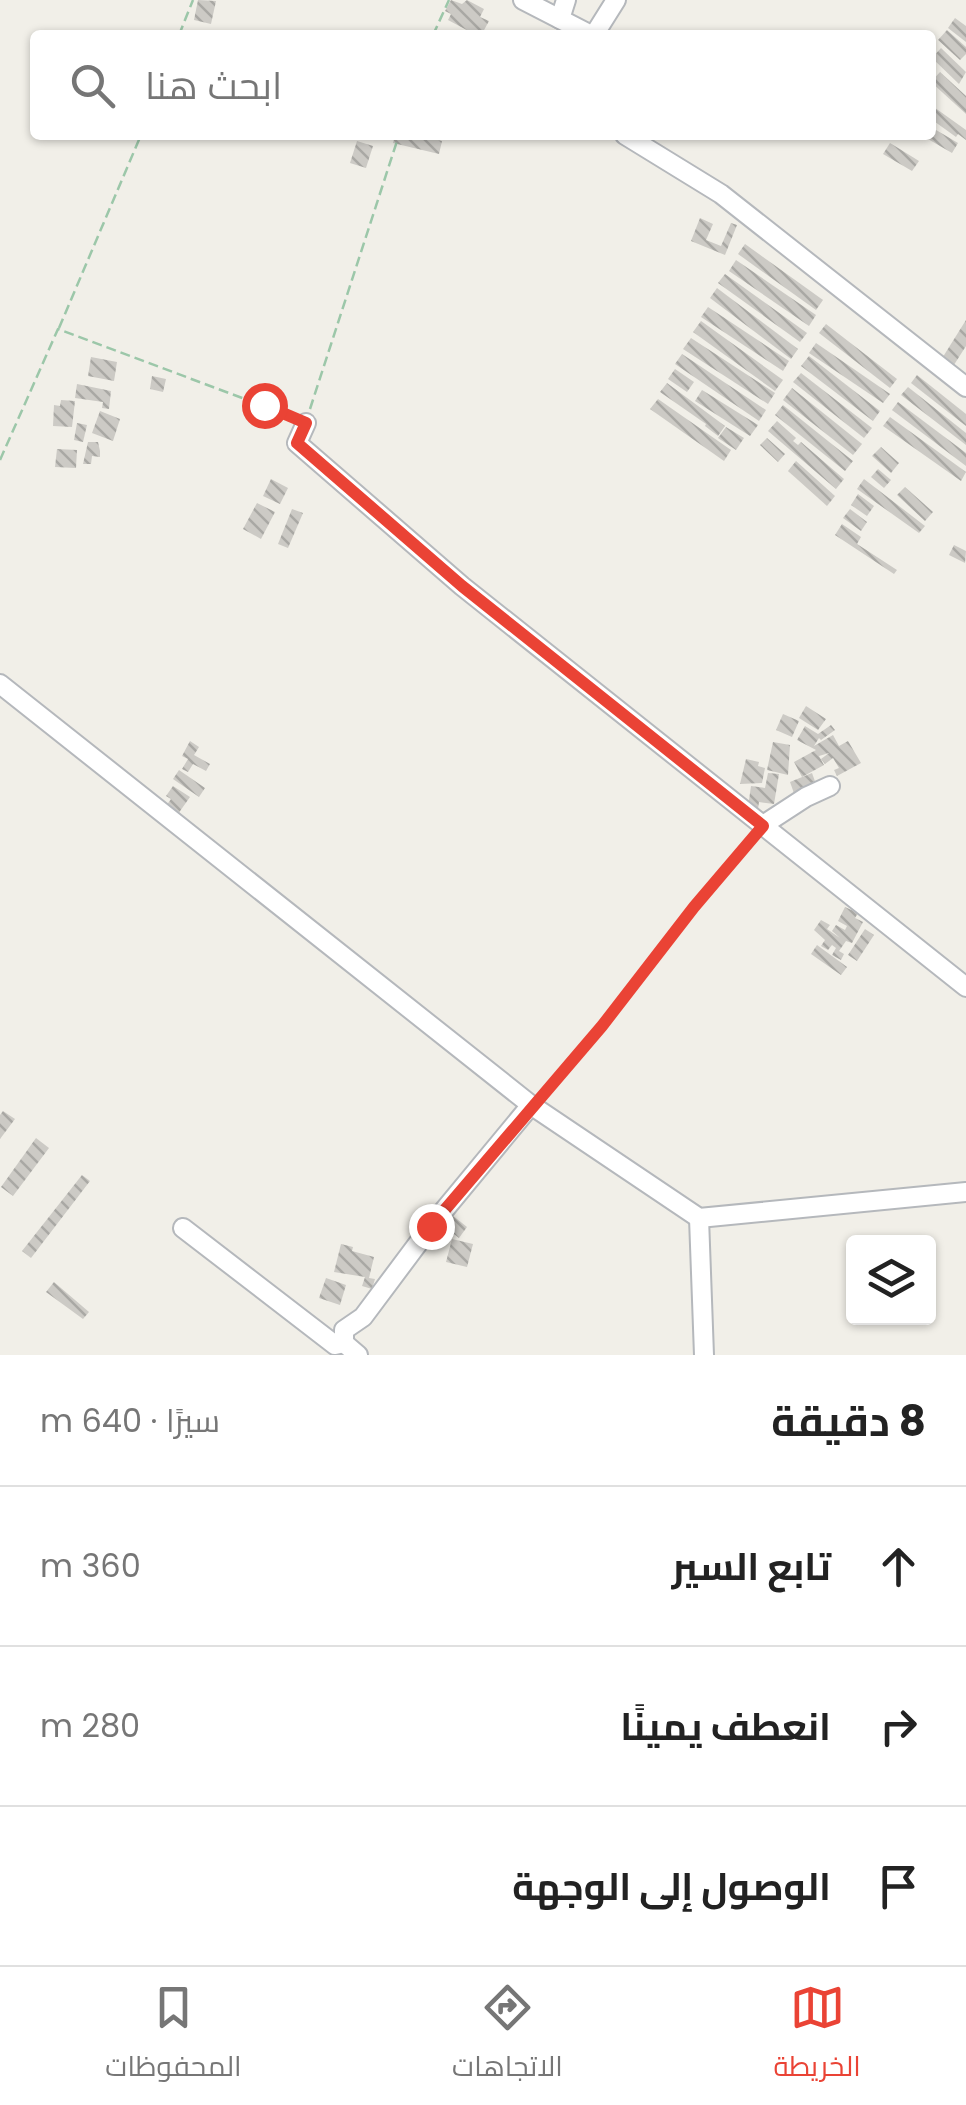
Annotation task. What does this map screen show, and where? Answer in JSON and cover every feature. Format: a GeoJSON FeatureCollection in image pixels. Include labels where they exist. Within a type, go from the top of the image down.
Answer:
{"type":"FeatureCollection","features":[{"type":"Feature","properties":{"kind":"street"},"geometry":{"type":"LineString","coordinates":[[523,0],[583,30]]}},
{"type":"Feature","properties":{"kind":"street"},"geometry":{"type":"LineString","coordinates":[[560,19],[566,0]]}},
{"type":"Feature","properties":{"kind":"street"},"geometry":{"type":"LineString","coordinates":[[596,30],[616,0]]}},
{"type":"Feature","properties":{"kind":"street"},"geometry":{"type":"LineString","coordinates":[[633,140],[721,194],[966,386]]}},
{"type":"Feature","properties":{"kind":"street"},"geometry":{"type":"LineString","coordinates":[[306,423],[297,443],[462,586],[966,987]]}},
{"type":"Feature","properties":{"kind":"street"},"geometry":{"type":"LineString","coordinates":[[0,684],[531,1105],[699,1218],[966,1192]]}},
{"type":"Feature","properties":{"kind":"street"},"geometry":{"type":"LineString","coordinates":[[763,826],[830,786]]}},
{"type":"Feature","properties":{"kind":"street"},"geometry":{"type":"LineString","coordinates":[[182,1228],[345,1343],[431,1226],[531,1105]]}},
{"type":"Feature","properties":{"kind":"street"},"geometry":{"type":"LineString","coordinates":[[699,1218],[704,1355]]}},
{"type":"Feature","properties":{"kind":"path"},"geometry":{"type":"LineString","coordinates":[[181,30],[193,0]]}},
{"type":"Feature","properties":{"kind":"path"},"geometry":{"type":"LineString","coordinates":[[435,30],[449,0]]}},
{"type":"Feature","properties":{"kind":"path"},"geometry":{"type":"LineString","coordinates":[[0,460],[138,140]]}},
{"type":"Feature","properties":{"kind":"path"},"geometry":{"type":"LineString","coordinates":[[58,329],[306,423],[397,140]]}},
{"type":"Feature","properties":{"kind":"path"},"geometry":{"type":"LineString","coordinates":[[531,1105],[571,1066],[594,1032],[763,826]]}},
{"type":"Feature","properties":{"kind":"building"},"geometry":{"type":"Polygon","coordinates":[[[198,0],[216,1],[211,24],[194,20],[198,0]]]}},
{"type":"Feature","properties":{"kind":"building"},"geometry":{"type":"Polygon","coordinates":[[[451,0],[462,4],[467,0],[484,9],[480,17],[489,21],[484,30],[467,30],[448,20],[451,14],[445,11],[451,0]]]}},
{"type":"Feature","properties":{"kind":"building"},"geometry":{"type":"Polygon","coordinates":[[[955,18],[966,26],[966,42],[948,28],[955,18]]]}},
{"type":"Feature","properties":{"kind":"building"},"geometry":{"type":"Polygon","coordinates":[[[947,30],[966,47],[960,60],[938,40],[947,30]]]}},
{"type":"Feature","properties":{"kind":"building"},"geometry":{"type":"Polygon","coordinates":[[[941,48],[966,72],[959,84],[936,62],[941,48]]]}},
{"type":"Feature","properties":{"kind":"building"},"geometry":{"type":"Polygon","coordinates":[[[940,72],[966,96],[966,114],[936,87],[940,72]]]}},
{"type":"Feature","properties":{"kind":"building"},"geometry":{"type":"Polygon","coordinates":[[[936,109],[966,130],[966,140],[958,134],[956,137],[936,123],[936,109]]]}},
{"type":"Feature","properties":{"kind":"building"},"geometry":{"type":"Polygon","coordinates":[[[936,130],[958,143],[952,153],[930,140],[936,140],[936,130]]]}},
{"type":"Feature","properties":{"kind":"building"},"geometry":{"type":"Polygon","coordinates":[[[394,140],[442,141],[439,154],[393,143],[394,140]]]}},
{"type":"Feature","properties":{"kind":"building"},"geometry":{"type":"Polygon","coordinates":[[[357,141],[373,146],[366,168],[350,163],[357,141]]]}},
{"type":"Feature","properties":{"kind":"building"},"geometry":{"type":"Polygon","coordinates":[[[890,143],[919,161],[912,171],[883,154],[890,143]]]}},
{"type":"Feature","properties":{"kind":"building"},"geometry":{"type":"Polygon","coordinates":[[[700,218],[713,224],[706,240],[721,246],[731,223],[737,225],[725,255],[691,241],[700,218]]]}},
{"type":"Feature","properties":{"kind":"building"},"geometry":{"type":"Polygon","coordinates":[[[745,244],[823,300],[816,310],[738,254],[745,244]]]}},
{"type":"Feature","properties":{"kind":"building"},"geometry":{"type":"Polygon","coordinates":[[[736,260],[816,315],[809,326],[729,271],[736,260]]]}},
{"type":"Feature","properties":{"kind":"building"},"geometry":{"type":"Polygon","coordinates":[[[725,274],[807,333],[800,342],[718,283],[725,274]]]}},
{"type":"Feature","properties":{"kind":"building"},"geometry":{"type":"Polygon","coordinates":[[[717,288],[798,349],[791,359],[710,298],[717,288]]]}},
{"type":"Feature","properties":{"kind":"building"},"geometry":{"type":"Polygon","coordinates":[[[708,307],[789,361],[783,371],[701,317],[708,307]]]}},
{"type":"Feature","properties":{"kind":"building"},"geometry":{"type":"Polygon","coordinates":[[[966,320],[966,346],[952,368],[941,360],[966,320]]]}},
{"type":"Feature","properties":{"kind":"building"},"geometry":{"type":"Polygon","coordinates":[[[701,321],[783,380],[775,391],[693,332],[701,321]]]}},
{"type":"Feature","properties":{"kind":"building"},"geometry":{"type":"Polygon","coordinates":[[[826,324],[897,379],[890,388],[819,333],[826,324]]]}},
{"type":"Feature","properties":{"kind":"building"},"geometry":{"type":"Polygon","coordinates":[[[691,338],[775,393],[768,404],[683,349],[691,338]]]}},
{"type":"Feature","properties":{"kind":"building"},"geometry":{"type":"Polygon","coordinates":[[[816,343],[890,394],[883,403],[809,353],[816,343]]]}},
{"type":"Feature","properties":{"kind":"building"},"geometry":{"type":"Polygon","coordinates":[[[682,354],[766,410],[759,421],[675,364],[682,354]]]}},
{"type":"Feature","properties":{"kind":"building"},"geometry":{"type":"Polygon","coordinates":[[[809,356],[880,411],[873,421],[801,366],[809,356]]]}},
{"type":"Feature","properties":{"kind":"building"},"geometry":{"type":"Polygon","coordinates":[[[91,357],[117,362],[114,381],[88,376],[91,357]]]}},
{"type":"Feature","properties":{"kind":"building"},"geometry":{"type":"Polygon","coordinates":[[[675,369],[694,382],[687,392],[668,379],[675,369]]]}},
{"type":"Feature","properties":{"kind":"building"},"geometry":{"type":"Polygon","coordinates":[[[801,373],[872,428],[864,438],[793,382],[801,373]]]}},
{"type":"Feature","properties":{"kind":"building"},"geometry":{"type":"Polygon","coordinates":[[[917,375],[966,414],[966,426],[911,383],[917,375]]]}},
{"type":"Feature","properties":{"kind":"building"},"geometry":{"type":"Polygon","coordinates":[[[152,376],[166,379],[163,392],[150,389],[152,376]]]}},
{"type":"Feature","properties":{"kind":"building"},"geometry":{"type":"Polygon","coordinates":[[[667,383],[725,426],[718,436],[660,392],[667,383]]]}},
{"type":"Feature","properties":{"kind":"building"},"geometry":{"type":"Polygon","coordinates":[[[77,384],[111,391],[109,409],[102,408],[103,402],[75,398],[77,384]]]}},
{"type":"Feature","properties":{"kind":"building"},"geometry":{"type":"Polygon","coordinates":[[[908,387],[966,433],[966,445],[901,395],[908,387]]]}},
{"type":"Feature","properties":{"kind":"building"},"geometry":{"type":"Polygon","coordinates":[[[792,388],[862,444],[853,455],[783,400],[792,388]]]}},
{"type":"Feature","properties":{"kind":"building"},"geometry":{"type":"Polygon","coordinates":[[[702,390],[758,425],[750,436],[695,401],[702,390]]]}},
{"type":"Feature","properties":{"kind":"building"},"geometry":{"type":"Polygon","coordinates":[[[658,399],[731,450],[724,461],[650,409],[658,399]]]}},
{"type":"Feature","properties":{"kind":"building"},"geometry":{"type":"Polygon","coordinates":[[[61,400],[75,401],[72,427],[53,426],[54,405],[60,406],[61,400]]]}},
{"type":"Feature","properties":{"kind":"building"},"geometry":{"type":"Polygon","coordinates":[[[898,402],[966,453],[966,466],[892,410],[898,402]]]}},
{"type":"Feature","properties":{"kind":"building"},"geometry":{"type":"Polygon","coordinates":[[[783,405],[853,461],[845,471],[775,415],[783,405]]]}},
{"type":"Feature","properties":{"kind":"building"},"geometry":{"type":"Polygon","coordinates":[[[100,411],[120,419],[113,441],[92,433],[100,411]]]}},
{"type":"Feature","properties":{"kind":"building"},"geometry":{"type":"Polygon","coordinates":[[[890,417],[966,472],[961,481],[883,426],[890,417]]]}},
{"type":"Feature","properties":{"kind":"building"},"geometry":{"type":"Polygon","coordinates":[[[777,421],[796,438],[793,441],[798,445],[801,442],[844,479],[836,489],[768,431],[777,421]]]}},
{"type":"Feature","properties":{"kind":"building"},"geometry":{"type":"Polygon","coordinates":[[[77,423],[87,425],[83,442],[74,440],[77,423]]]}},
{"type":"Feature","properties":{"kind":"building"},"geometry":{"type":"Polygon","coordinates":[[[726,427],[744,438],[736,450],[718,438],[726,427]]]}},
{"type":"Feature","properties":{"kind":"building"},"geometry":{"type":"Polygon","coordinates":[[[767,438],[785,454],[778,462],[760,445],[767,438]]]}},
{"type":"Feature","properties":{"kind":"building"},"geometry":{"type":"Polygon","coordinates":[[[88,442],[98,442],[100,457],[92,456],[91,464],[83,464],[88,442]]]}},
{"type":"Feature","properties":{"kind":"building"},"geometry":{"type":"Polygon","coordinates":[[[881,447],[899,463],[891,473],[872,456],[881,447]]]}},
{"type":"Feature","properties":{"kind":"building"},"geometry":{"type":"Polygon","coordinates":[[[57,449],[77,450],[76,468],[55,467],[57,449]]]}},
{"type":"Feature","properties":{"kind":"building"},"geometry":{"type":"Polygon","coordinates":[[[796,461],[835,496],[827,506],[788,471],[796,461]]]}},
{"type":"Feature","properties":{"kind":"building"},"geometry":{"type":"Polygon","coordinates":[[[878,469],[891,480],[884,488],[871,477],[878,469]]]}},
{"type":"Feature","properties":{"kind":"building"},"geometry":{"type":"Polygon","coordinates":[[[271,479],[288,488],[280,504],[263,496],[271,479]]]}},
{"type":"Feature","properties":{"kind":"building"},"geometry":{"type":"Polygon","coordinates":[[[864,479],[925,526],[919,533],[857,489],[864,479]]]}},
{"type":"Feature","properties":{"kind":"building"},"geometry":{"type":"Polygon","coordinates":[[[905,487],[933,512],[925,521],[897,495],[905,487]]]}},
{"type":"Feature","properties":{"kind":"building"},"geometry":{"type":"Polygon","coordinates":[[[858,494],[874,506],[867,516],[851,505],[858,494]]]}},
{"type":"Feature","properties":{"kind":"building"},"geometry":{"type":"Polygon","coordinates":[[[257,503],[275,512],[261,539],[243,529],[257,503]]]}},
{"type":"Feature","properties":{"kind":"building"},"geometry":{"type":"Polygon","coordinates":[[[292,509],[303,513],[288,548],[278,544],[292,509]]]}},
{"type":"Feature","properties":{"kind":"building"},"geometry":{"type":"Polygon","coordinates":[[[850,509],[867,522],[861,531],[843,518],[850,509]]]}},
{"type":"Feature","properties":{"kind":"building"},"geometry":{"type":"Polygon","coordinates":[[[842,524],[861,537],[857,544],[897,570],[894,574],[835,535],[842,524]]]}},
{"type":"Feature","properties":{"kind":"building"},"geometry":{"type":"Polygon","coordinates":[[[954,545],[966,551],[965,563],[949,555],[954,545]]]}},
{"type":"Feature","properties":{"kind":"building"},"geometry":{"type":"Polygon","coordinates":[[[806,706],[826,719],[818,730],[799,718],[806,706]]]}},
{"type":"Feature","properties":{"kind":"building"},"geometry":{"type":"Polygon","coordinates":[[[783,714],[799,721],[792,737],[776,730],[783,714]]]}},
{"type":"Feature","properties":{"kind":"building"},"geometry":{"type":"Polygon","coordinates":[[[831,725],[835,730],[819,738],[814,746],[833,735],[839,746],[848,741],[861,763],[837,776],[834,770],[839,768],[833,758],[825,764],[821,759],[829,753],[819,756],[824,765],[802,777],[794,762],[816,750],[797,740],[805,726],[818,734],[831,725]]]}},
{"type":"Feature","properties":{"kind":"building"},"geometry":{"type":"Polygon","coordinates":[[[190,741],[199,747],[194,755],[210,764],[206,771],[193,764],[188,772],[182,769],[188,759],[182,756],[190,741]]]}},
{"type":"Feature","properties":{"kind":"building"},"geometry":{"type":"Polygon","coordinates":[[[773,742],[790,745],[788,775],[767,770],[773,742]]]}},
{"type":"Feature","properties":{"kind":"building"},"geometry":{"type":"Polygon","coordinates":[[[746,759],[765,768],[762,783],[740,784],[746,759]]]}},
{"type":"Feature","properties":{"kind":"building"},"geometry":{"type":"Polygon","coordinates":[[[179,770],[205,788],[199,797],[173,779],[179,770]]]}},
{"type":"Feature","properties":{"kind":"building"},"geometry":{"type":"Polygon","coordinates":[[[768,773],[779,774],[774,804],[759,802],[758,809],[748,807],[751,786],[765,788],[768,773]]]}},
{"type":"Feature","properties":{"kind":"building"},"geometry":{"type":"Polygon","coordinates":[[[812,773],[817,787],[795,796],[790,782],[812,773]]]}},
{"type":"Feature","properties":{"kind":"building"},"geometry":{"type":"Polygon","coordinates":[[[173,786],[190,797],[178,814],[166,806],[171,799],[166,796],[173,786]]]}},
{"type":"Feature","properties":{"kind":"building"},"geometry":{"type":"Polygon","coordinates":[[[845,907],[858,913],[855,918],[863,922],[852,943],[846,941],[839,951],[844,954],[841,960],[832,955],[836,948],[832,945],[828,950],[821,946],[825,940],[814,930],[821,920],[830,925],[827,929],[840,938],[832,931],[836,925],[845,930],[847,926],[838,921],[845,907]]]}},
{"type":"Feature","properties":{"kind":"building"},"geometry":{"type":"Polygon","coordinates":[[[865,929],[874,935],[857,961],[848,955],[865,929]]]}},
{"type":"Feature","properties":{"kind":"building"},"geometry":{"type":"Polygon","coordinates":[[[817,945],[847,967],[841,975],[811,954],[817,945]]]}},
{"type":"Feature","properties":{"kind":"building"},"geometry":{"type":"Polygon","coordinates":[[[3,1111],[15,1119],[0,1139],[0,1115],[3,1111]]]}},
{"type":"Feature","properties":{"kind":"building"},"geometry":{"type":"Polygon","coordinates":[[[36,1138],[49,1148],[13,1196],[1,1187],[36,1138]]]}},
{"type":"Feature","properties":{"kind":"building"},"geometry":{"type":"Polygon","coordinates":[[[82,1175],[90,1181],[31,1258],[22,1251],[82,1175]]]}},
{"type":"Feature","properties":{"kind":"building"},"geometry":{"type":"Polygon","coordinates":[[[447,1211],[467,1227],[459,1238],[454,1234],[448,1242],[432,1231],[447,1211]]]}},
{"type":"Feature","properties":{"kind":"building"},"geometry":{"type":"Polygon","coordinates":[[[452,1239],[473,1244],[467,1267],[446,1262],[452,1239]]]}},
{"type":"Feature","properties":{"kind":"building"},"geometry":{"type":"Polygon","coordinates":[[[341,1244],[374,1257],[369,1278],[375,1279],[372,1289],[362,1286],[365,1277],[334,1272],[341,1244]]]}},
{"type":"Feature","properties":{"kind":"building"},"geometry":{"type":"Polygon","coordinates":[[[326,1278],[346,1285],[340,1305],[319,1298],[326,1278]]]}},
{"type":"Feature","properties":{"kind":"building"},"geometry":{"type":"Polygon","coordinates":[[[54,1282],[89,1312],[83,1319],[46,1292],[54,1282]]]}},
{"type":"Feature","properties":{"kind":"route"},"geometry":{"type":"LineString","coordinates":[[264,405],[306,423],[297,443],[462,586],[763,826],[694,907],[571,1066],[531,1105],[431,1226]]}}]}
